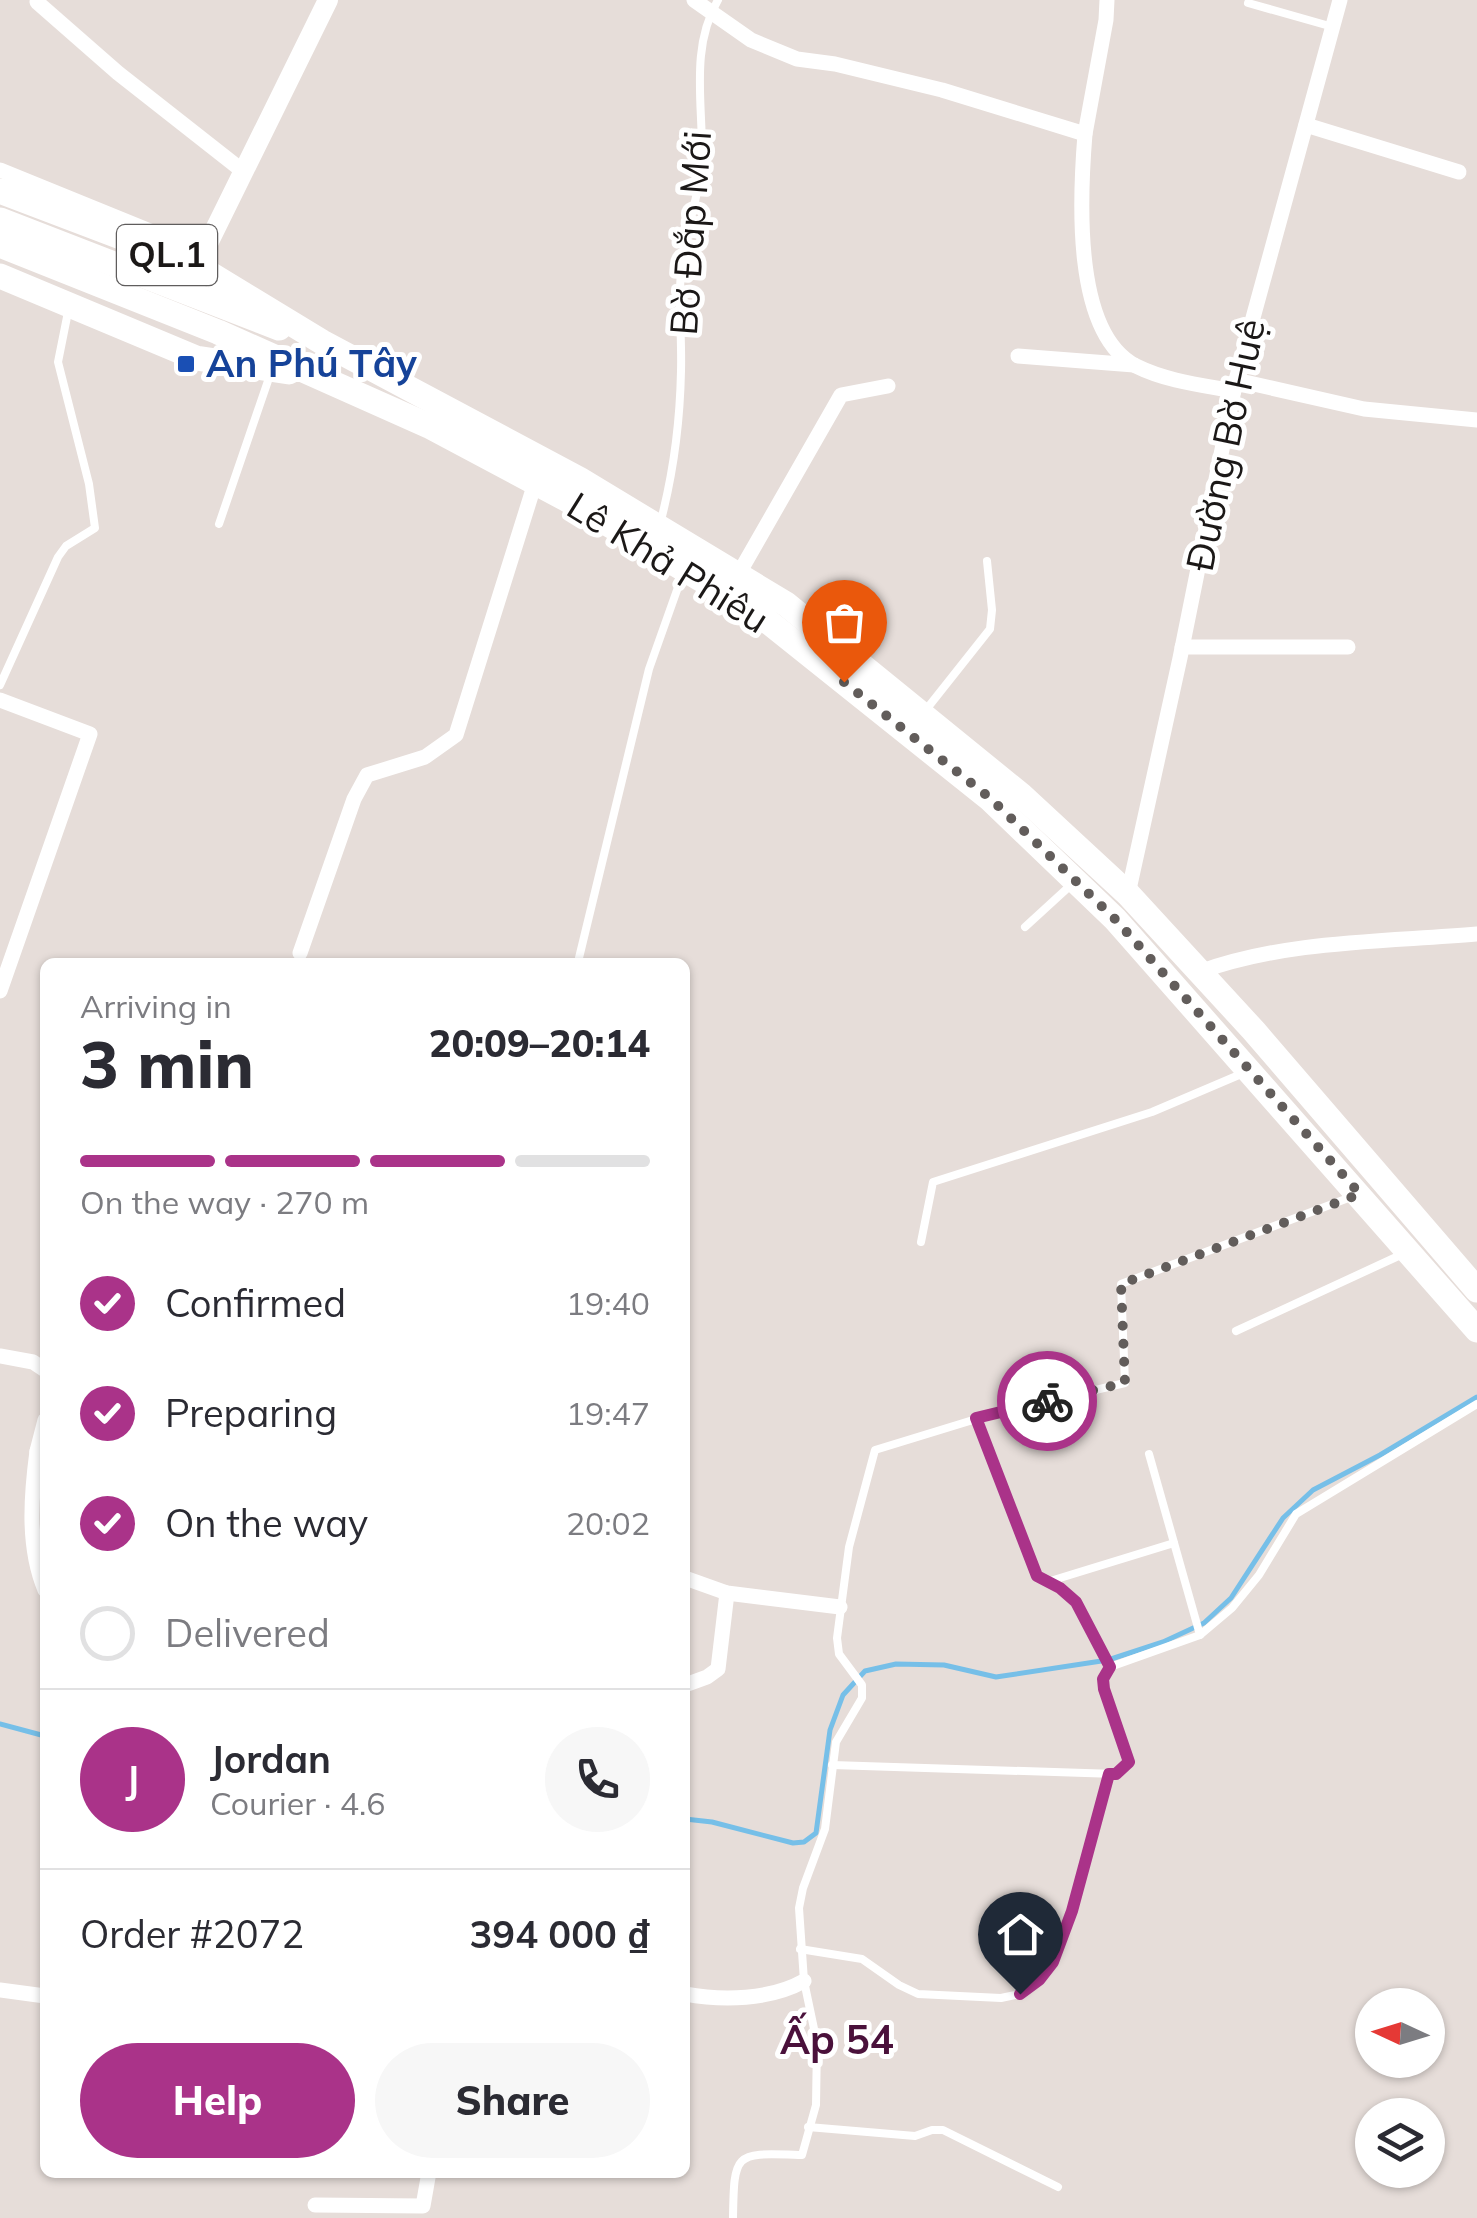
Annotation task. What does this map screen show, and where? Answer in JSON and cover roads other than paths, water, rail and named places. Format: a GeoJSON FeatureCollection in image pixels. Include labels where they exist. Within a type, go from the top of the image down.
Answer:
{"type":"FeatureCollection","features":[{"type":"Feature","properties":{"kind":"highway","name":"Lê Khả Phiêu"},"geometry":{"type":"LineString","coordinates":[[0,191],[200,260],[322,342],[579,480],[786,604],[1022,795],[1128,894],[1473,1278]]}},
{"type":"Feature","properties":{"kind":"highway","name":"QL.1"},"geometry":{"type":"LineString","coordinates":[[0,220],[223,321]]}},
{"type":"Feature","properties":{"kind":"highway","name":"QL.1"},"geometry":{"type":"LineString","coordinates":[[0,245],[223,321]]}},
{"type":"Feature","properties":{"kind":"highway","name":"Lê Khả Phiêu"},"geometry":{"type":"LineString","coordinates":[[0,276],[196,358],[314,374]]}},
{"type":"Feature","properties":{"kind":"highway","name":"Lê Khả Phiêu"},"geometry":{"type":"LineString","coordinates":[[223,321],[322,342]]}},
{"type":"Feature","properties":{"kind":"highway","name":"Lê Khả Phiêu"},"geometry":{"type":"LineString","coordinates":[[223,321],[314,374],[429,426],[535,482],[756,612],[990,798],[1115,919],[1477,1330]]}},
{"type":"Feature","properties":{"kind":"street"},"geometry":{"type":"LineString","coordinates":[[0,170],[200,260],[328,0]]}},
{"type":"Feature","properties":{"kind":"street"},"geometry":{"type":"LineString","coordinates":[[694,0],[714,6],[751,40],[797,59],[835,64],[942,90],[1086,134]]}},
{"type":"Feature","properties":{"kind":"street"},"geometry":{"type":"LineString","coordinates":[[1107,0],[1083,173],[1086,282],[1105,332],[1118,352],[1134,365]]}},
{"type":"Feature","properties":{"kind":"street","name":"Đường Bờ Huệ"},"geometry":{"type":"LineString","coordinates":[[1128,894],[1235,386],[1340,0]]}},
{"type":"Feature","properties":{"kind":"street"},"geometry":{"type":"LineString","coordinates":[[37,2],[118,73],[244,172]]}},
{"type":"Feature","properties":{"kind":"street"},"geometry":{"type":"LineString","coordinates":[[1306,125],[1459,172]]}},
{"type":"Feature","properties":{"kind":"street"},"geometry":{"type":"LineString","coordinates":[[1018,356],[1134,365],[1168,378],[1364,409],[1477,420]]}},
{"type":"Feature","properties":{"kind":"street"},"geometry":{"type":"LineString","coordinates":[[738,576],[841,396],[888,386]]}},
{"type":"Feature","properties":{"kind":"street"},"geometry":{"type":"LineString","coordinates":[[300,953],[354,799],[367,775],[425,757],[456,735],[535,482]]}},
{"type":"Feature","properties":{"kind":"street"},"geometry":{"type":"LineString","coordinates":[[1182,648],[1348,647]]}},
{"type":"Feature","properties":{"kind":"street"},"geometry":{"type":"LineString","coordinates":[[0,700],[90,734],[0,991]]}},
{"type":"Feature","properties":{"kind":"street"},"geometry":{"type":"LineString","coordinates":[[1199,972],[1234,959],[1309,946],[1477,934]]}},
{"type":"Feature","properties":{"kind":"street"},"geometry":{"type":"LineString","coordinates":[[0,1356],[40,1367]]}},
{"type":"Feature","properties":{"kind":"street"},"geometry":{"type":"LineString","coordinates":[[40,1457],[31,1494],[40,1564]]}},
{"type":"Feature","properties":{"kind":"street"},"geometry":{"type":"LineString","coordinates":[[690,1580],[728,1593],[840,1607]]}},
{"type":"Feature","properties":{"kind":"street"},"geometry":{"type":"LineString","coordinates":[[690,1683],[718,1669],[728,1593]]}},
{"type":"Feature","properties":{"kind":"street"},"geometry":{"type":"LineString","coordinates":[[690,1995],[742,1997],[789,1989],[804,1981]]}},
{"type":"Feature","properties":{"kind":"street"},"geometry":{"type":"LineString","coordinates":[[0,1990],[40,1995]]}},
{"type":"Feature","properties":{"kind":"street"},"geometry":{"type":"LineString","coordinates":[[315,2205],[424,2212],[428,2178]]}},
{"type":"Feature","properties":{"kind":"lane"},"geometry":{"type":"LineString","coordinates":[[1248,4],[1333,27]]}},
{"type":"Feature","properties":{"kind":"lane","name":"Bờ Đắp Mới"},"geometry":{"type":"LineString","coordinates":[[659,528],[671,483],[682,375],[681,272],[688,227],[698,199],[702,43],[714,6]]}},
{"type":"Feature","properties":{"kind":"lane"},"geometry":{"type":"LineString","coordinates":[[0,685],[58,557],[66,546],[95,528],[90,484],[58,362],[70,304]]}},
{"type":"Feature","properties":{"kind":"lane"},"geometry":{"type":"LineString","coordinates":[[219,524],[271,370]]}},
{"type":"Feature","properties":{"kind":"lane"},"geometry":{"type":"LineString","coordinates":[[922,714],[990,629],[987,561]]}},
{"type":"Feature","properties":{"kind":"lane"},"geometry":{"type":"LineString","coordinates":[[579,958],[650,669],[684,570]]}},
{"type":"Feature","properties":{"kind":"lane"},"geometry":{"type":"LineString","coordinates":[[1026,927],[1076,881]]}},
{"type":"Feature","properties":{"kind":"lane"},"geometry":{"type":"LineString","coordinates":[[921,1242],[933,1182],[1152,1112],[1250,1070]]}},
{"type":"Feature","properties":{"kind":"lane"},"geometry":{"type":"LineString","coordinates":[[733,2218],[734,2170],[744,2158],[760,2154],[802,2156],[816,2105],[817,2044],[800,1949],[801,1898],[824,1829],[836,1742],[862,1698],[862,1685],[840,1654],[837,1638],[849,1547],[874,1450],[976,1418],[1125,1383],[1121,1284],[1360,1194]]}},
{"type":"Feature","properties":{"kind":"lane"},"geometry":{"type":"LineString","coordinates":[[1236,1331],[1409,1251]]}},
{"type":"Feature","properties":{"kind":"lane"},"geometry":{"type":"LineString","coordinates":[[832,1765],[1116,1774],[1129,1762],[1104,1689],[1103,1679],[1109,1666],[1199,1635],[1232,1608],[1250,1586],[1296,1514],[1322,1502],[1477,1404]]}},
{"type":"Feature","properties":{"kind":"lane"},"geometry":{"type":"LineString","coordinates":[[976,1418],[1037,1576],[1076,1602],[1109,1666]]}},
{"type":"Feature","properties":{"kind":"lane"},"geometry":{"type":"LineString","coordinates":[[1149,1454],[1199,1635]]}},
{"type":"Feature","properties":{"kind":"lane"},"geometry":{"type":"LineString","coordinates":[[1046,1582],[1174,1543]]}},
{"type":"Feature","properties":{"kind":"lane"},"geometry":{"type":"LineString","coordinates":[[800,1949],[862,1958],[918,1994],[1001,1998],[1020,1994],[1039,1980],[1053,1962],[1072,1911],[1109,1774]]}},
{"type":"Feature","properties":{"kind":"lane"},"geometry":{"type":"LineString","coordinates":[[808,2127],[915,2136],[943,2130],[1058,2187]]}},
{"type":"Feature","properties":{"kind":"waterway"},"geometry":{"type":"LineString","coordinates":[[690,1820],[793,1843],[804,1842],[816,1833],[830,1730],[843,1695],[865,1671],[896,1664],[944,1665],[996,1677],[1108,1660],[1163,1642],[1204,1623],[1231,1598],[1283,1518],[1313,1490],[1477,1397]]}},
{"type":"Feature","properties":{"kind":"waterway"},"geometry":{"type":"LineString","coordinates":[[0,1724],[40,1735]]}},
{"type":"Feature","properties":{"kind":"place","name":"An Phú Tây"},"geometry":{"type":"Point","coordinates":[186,364]}},
{"type":"Feature","properties":{"kind":"district","name":"Ấp 54"},"geometry":{"type":"Point","coordinates":[837,2040]}}]}
